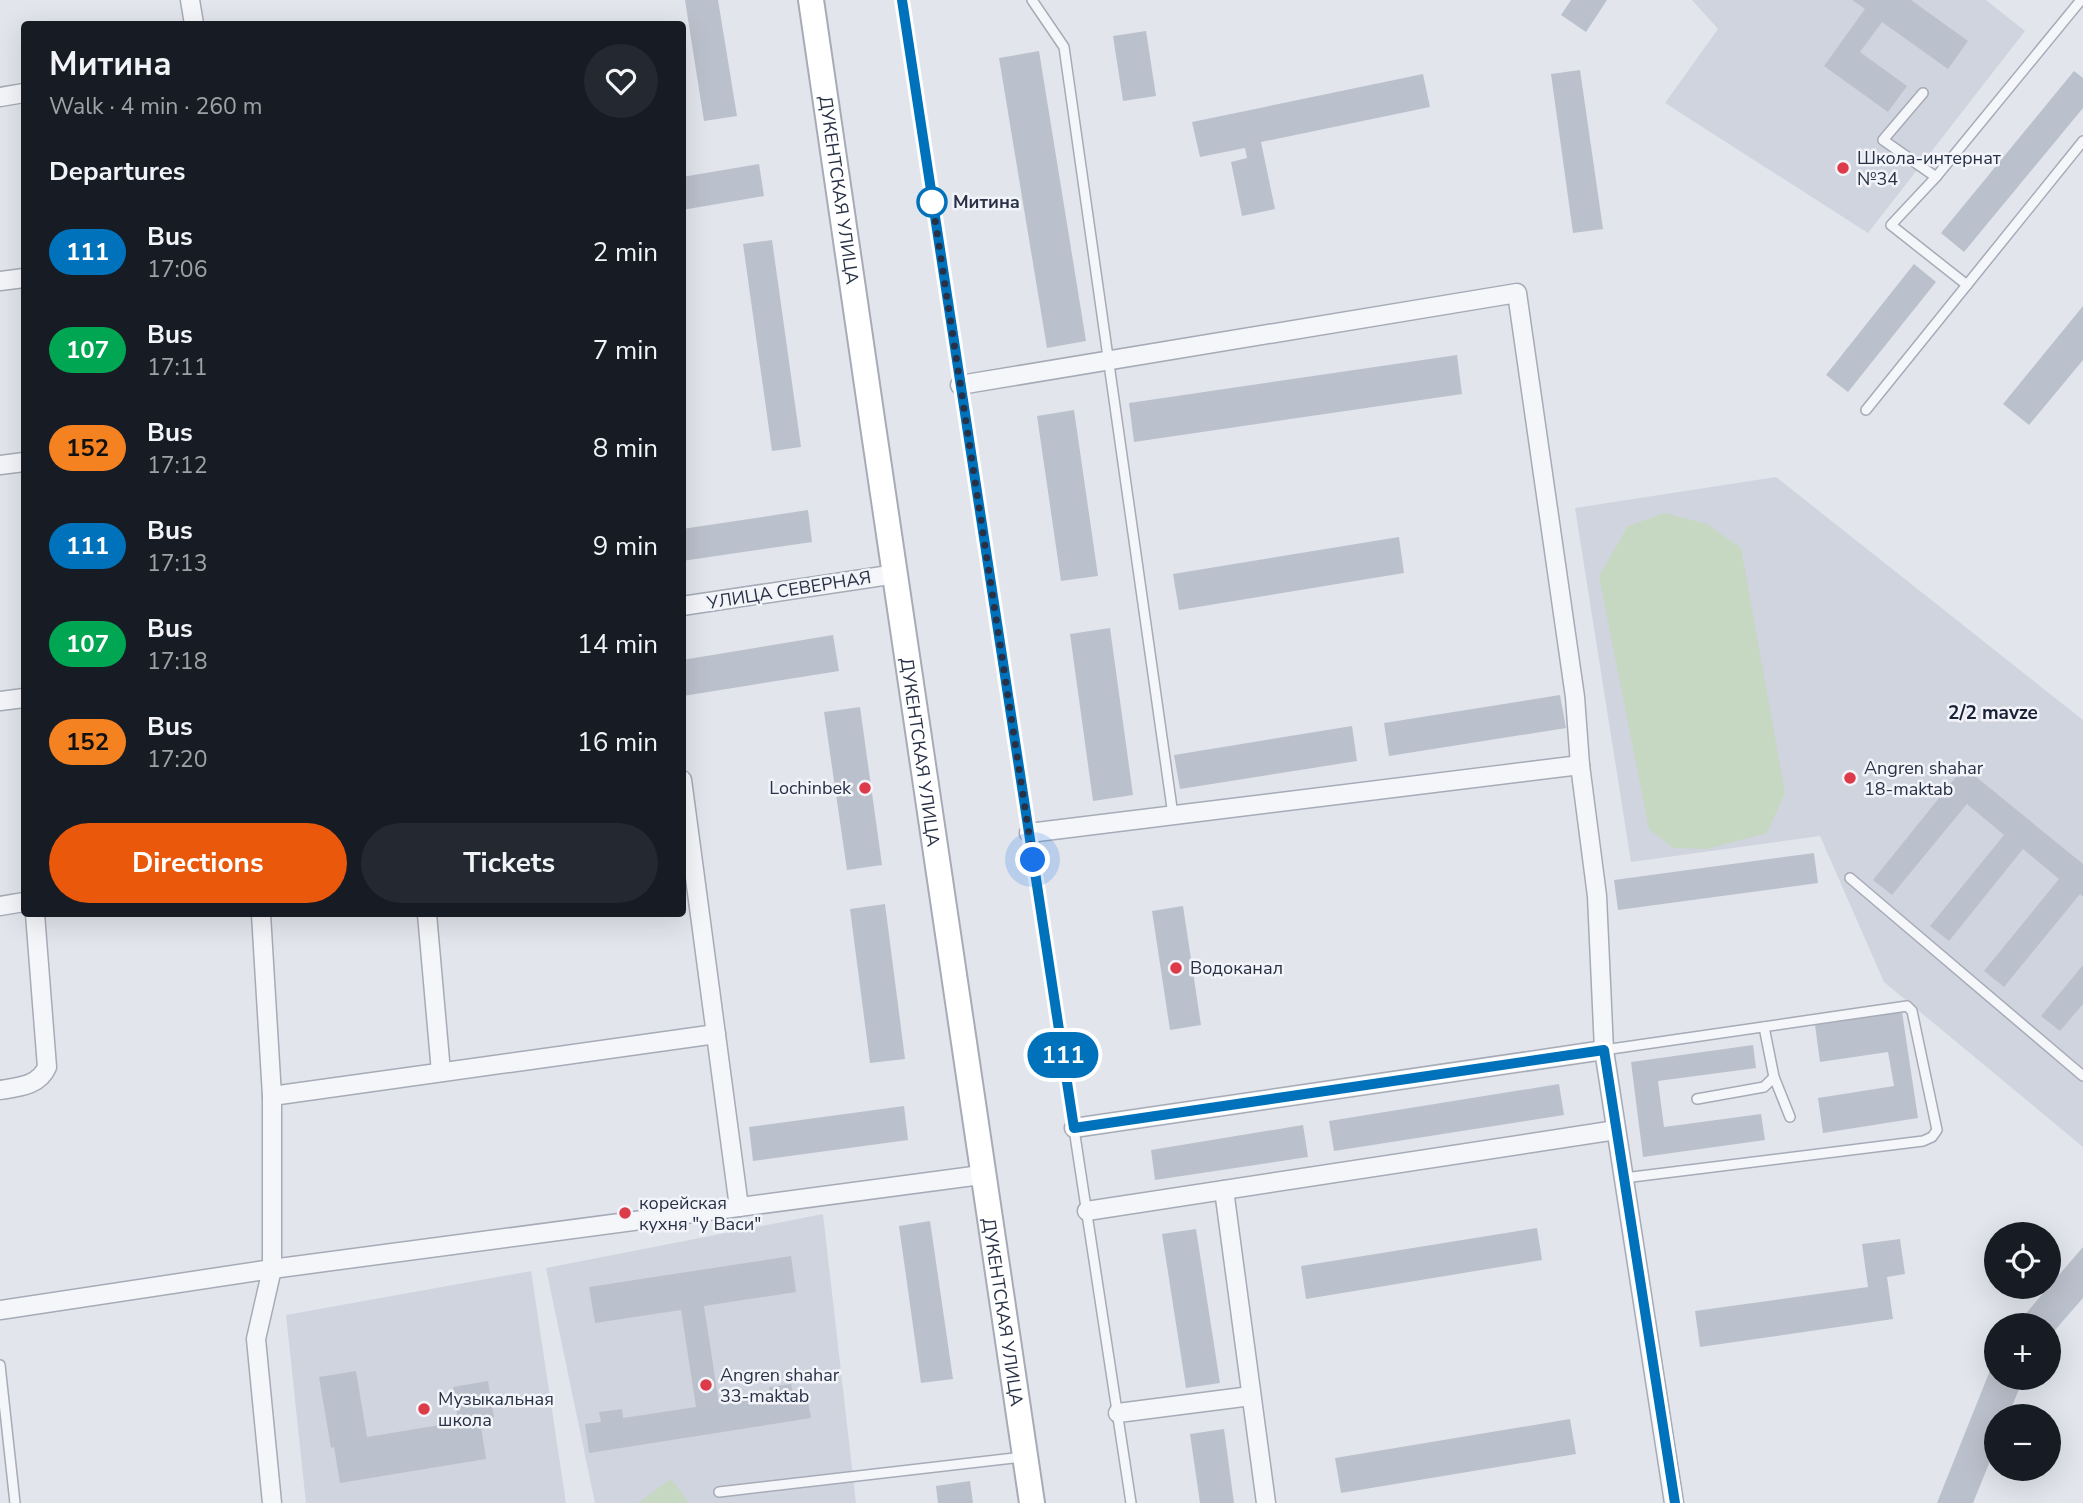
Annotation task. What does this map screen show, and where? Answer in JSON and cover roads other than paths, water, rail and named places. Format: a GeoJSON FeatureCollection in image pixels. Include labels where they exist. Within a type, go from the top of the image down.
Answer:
{"type":"FeatureCollection","features":[{"type":"Feature","properties":{"kind":"main road","name":"ДУКЕНТСКАЯ УЛИЦА"},"geometry":{"type":"LineString","coordinates":[[811,0],[1031,1503]]}},
{"type":"Feature","properties":{"kind":"street"},"geometry":{"type":"LineString","coordinates":[[190,0],[194,21]]}},
{"type":"Feature","properties":{"kind":"street"},"geometry":{"type":"LineString","coordinates":[[0,96],[21,93]]}},
{"type":"Feature","properties":{"kind":"street"},"geometry":{"type":"LineString","coordinates":[[0,281],[21,278]]}},
{"type":"Feature","properties":{"kind":"street"},"geometry":{"type":"LineString","coordinates":[[960,385],[1517,293],[1576,697],[1580,765],[1597,897],[1604,1050],[1675,1503]]}},
{"type":"Feature","properties":{"kind":"street"},"geometry":{"type":"LineString","coordinates":[[0,466],[21,462]]}},
{"type":"Feature","properties":{"kind":"street","name":"УЛИЦА СЕВЕРНАЯ"},"geometry":{"type":"LineString","coordinates":[[686,605],[896,574]]}},
{"type":"Feature","properties":{"kind":"street"},"geometry":{"type":"LineString","coordinates":[[0,701],[21,698]]}},
{"type":"Feature","properties":{"kind":"street"},"geometry":{"type":"LineString","coordinates":[[1029,833],[1580,765]]}},
{"type":"Feature","properties":{"kind":"street"},"geometry":{"type":"LineString","coordinates":[[686,833],[739,1207]]}},
{"type":"Feature","properties":{"kind":"street"},"geometry":{"type":"LineString","coordinates":[[0,906],[21,902]]}},
{"type":"Feature","properties":{"kind":"street"},"geometry":{"type":"LineString","coordinates":[[0,1090],[36,1082],[44,1075],[47,1067],[35,917]]}},
{"type":"Feature","properties":{"kind":"street"},"geometry":{"type":"LineString","coordinates":[[261,917],[272,1096],[272,1269],[256,1339],[272,1503]]}},
{"type":"Feature","properties":{"kind":"street"},"geometry":{"type":"LineString","coordinates":[[427,917],[441,1072]]}},
{"type":"Feature","properties":{"kind":"street"},"geometry":{"type":"LineString","coordinates":[[272,1096],[716,1034]]}},
{"type":"Feature","properties":{"kind":"street"},"geometry":{"type":"LineString","coordinates":[[1074,1128],[1604,1050]]}},
{"type":"Feature","properties":{"kind":"street"},"geometry":{"type":"LineString","coordinates":[[1087,1210],[1616,1130]]}},
{"type":"Feature","properties":{"kind":"street"},"geometry":{"type":"LineString","coordinates":[[0,1310],[272,1269],[981,1175]]}},
{"type":"Feature","properties":{"kind":"street"},"geometry":{"type":"LineString","coordinates":[[1224,1190],[1266,1503]]}},
{"type":"Feature","properties":{"kind":"street"},"geometry":{"type":"LineString","coordinates":[[1118,1413],[1251,1396]]}},
{"type":"Feature","properties":{"kind":"lane"},"geometry":{"type":"LineString","coordinates":[[902,0],[1131,1503]]}},
{"type":"Feature","properties":{"kind":"lane"},"geometry":{"type":"LineString","coordinates":[[1032,0],[1064,47],[1173,815]]}},
{"type":"Feature","properties":{"kind":"lane"},"geometry":{"type":"LineString","coordinates":[[1967,285],[1891,225],[1936,177],[2081,0]]}},
{"type":"Feature","properties":{"kind":"lane"},"geometry":{"type":"LineString","coordinates":[[1923,93],[1883,140],[1936,177]]}},
{"type":"Feature","properties":{"kind":"lane"},"geometry":{"type":"LineString","coordinates":[[1866,410],[2083,141]]}},
{"type":"Feature","properties":{"kind":"lane"},"geometry":{"type":"LineString","coordinates":[[1850,878],[2083,1076]]}},
{"type":"Feature","properties":{"kind":"lane"},"geometry":{"type":"LineString","coordinates":[[1604,1050],[1906,1006],[1912,1011],[1937,1130],[1932,1137],[1923,1141],[1624,1178]]}},
{"type":"Feature","properties":{"kind":"lane"},"geometry":{"type":"LineString","coordinates":[[1764,1027],[1774,1077],[1790,1117]]}},
{"type":"Feature","properties":{"kind":"lane"},"geometry":{"type":"LineString","coordinates":[[1698,1099],[1764,1087],[1774,1077]]}},
{"type":"Feature","properties":{"kind":"lane"},"geometry":{"type":"LineString","coordinates":[[0,1365],[15,1503]]}},
{"type":"Feature","properties":{"kind":"lane"},"geometry":{"type":"LineString","coordinates":[[719,1492],[1024,1457]]}},
{"type":"Feature","properties":{"kind":"place","name":"Школа-интернат №34"},"geometry":{"type":"Point","coordinates":[1843,168]}},
{"type":"Feature","properties":{"kind":"place","name":"Митина"},"geometry":{"type":"Point","coordinates":[932,202]}},
{"type":"Feature","properties":{"kind":"place","name":"Angren shahar 18-maktab"},"geometry":{"type":"Point","coordinates":[1850,778]}},
{"type":"Feature","properties":{"kind":"place","name":"Lochinbek"},"geometry":{"type":"Point","coordinates":[865,788]}},
{"type":"Feature","properties":{"kind":"place","name":"Водоканал"},"geometry":{"type":"Point","coordinates":[1176,968]}},
{"type":"Feature","properties":{"kind":"place","name":"корейская кухня \"у Васи\""},"geometry":{"type":"Point","coordinates":[625,1213]}},
{"type":"Feature","properties":{"kind":"place","name":"Angren shahar 33-maktab"},"geometry":{"type":"Point","coordinates":[706,1385]}},
{"type":"Feature","properties":{"kind":"place","name":"Музыкальная школа"},"geometry":{"type":"Point","coordinates":[424,1409]}},
{"type":"Feature","properties":{"kind":"district","name":"2/2 mavze"},"geometry":{"type":"Point","coordinates":[1993,712]}}]}
